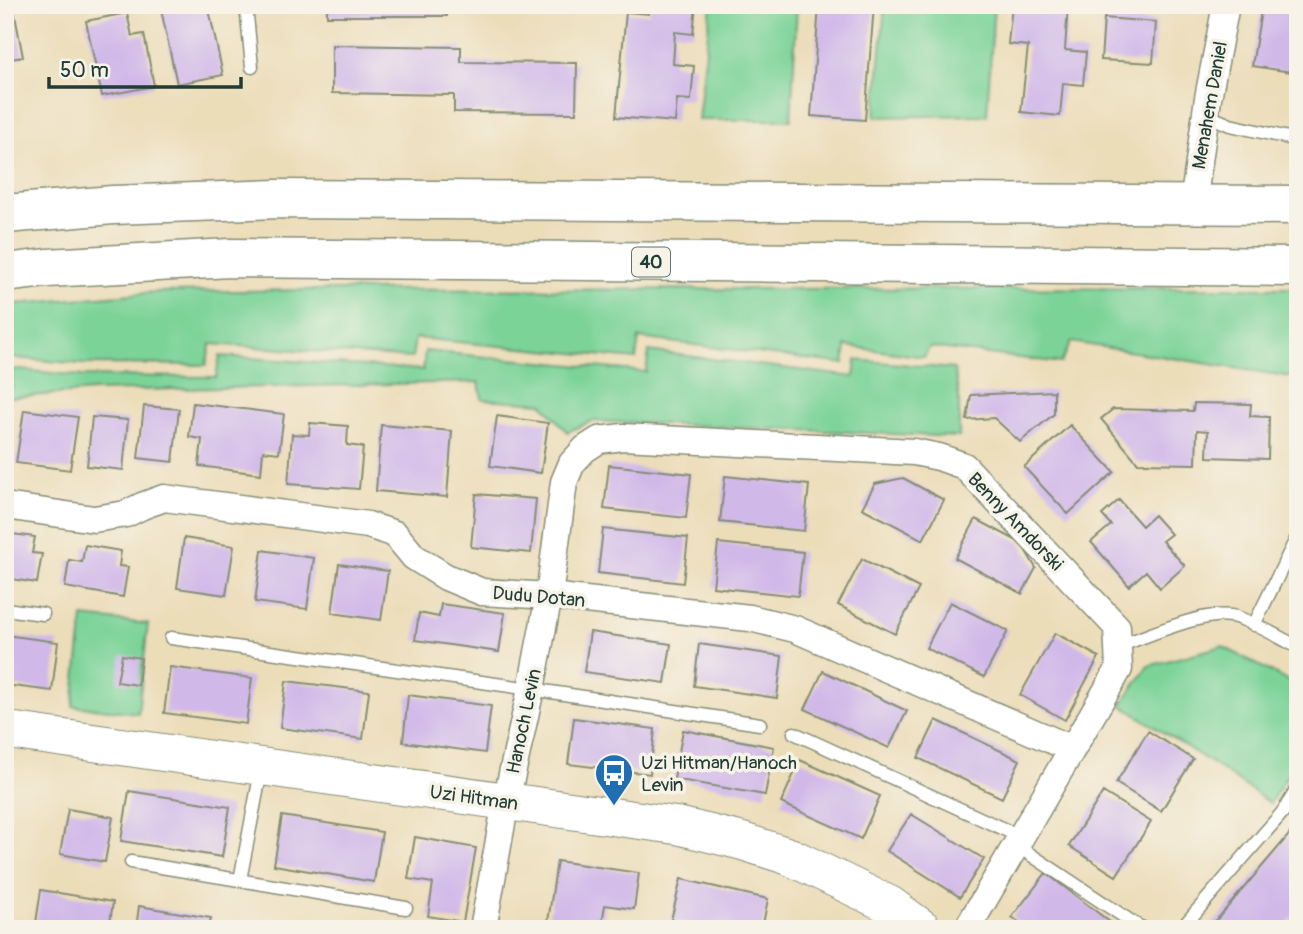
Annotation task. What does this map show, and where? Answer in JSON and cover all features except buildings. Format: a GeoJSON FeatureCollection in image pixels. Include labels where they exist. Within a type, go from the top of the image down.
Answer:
{"type":"FeatureCollection","features":[{"type":"Feature","properties":{"kind":"highway"},"geometry":{"type":"LineString","coordinates":[[5,215],[113,205],[277,199],[1298,205]]}},
{"type":"Feature","properties":{"kind":"highway","name":"40"},"geometry":{"type":"LineString","coordinates":[[5,273],[47,268],[230,258],[1298,267]]}},
{"type":"Feature","properties":{"kind":"street","name":"Menahem Daniel"},"geometry":{"type":"LineString","coordinates":[[1193,204],[1208,98],[1226,5]]}},
{"type":"Feature","properties":{"kind":"street","name":"Benny Amdorski"},"geometry":{"type":"LineString","coordinates":[[548,596],[564,482],[572,463],[585,449],[599,440],[623,437],[914,452],[964,466],[1117,627],[1119,646]]}},
{"type":"Feature","properties":{"kind":"street","name":"Dudu Dotan"},"geometry":{"type":"LineString","coordinates":[[5,506],[94,519],[126,514],[164,498],[368,525],[395,534],[414,557],[446,577],[482,592],[548,596],[750,618],[795,629],[1072,749]]}},
{"type":"Feature","properties":{"kind":"street","name":"Hanoch Levin"},"geometry":{"type":"LineString","coordinates":[[483,929],[548,596]]}},
{"type":"Feature","properties":{"kind":"street"},"geometry":{"type":"LineString","coordinates":[[967,929],[1119,669],[1119,646]]}},
{"type":"Feature","properties":{"kind":"street","name":"Uzi Hitman"},"geometry":{"type":"LineString","coordinates":[[5,730],[679,826],[791,857],[890,905],[923,929]]}},
{"type":"Feature","properties":{"kind":"lane"},"geometry":{"type":"LineString","coordinates":[[246,5],[252,67]]}},
{"type":"Feature","properties":{"kind":"lane"},"geometry":{"type":"LineString","coordinates":[[1208,98],[1209,116],[1230,125],[1298,140]]}},
{"type":"Feature","properties":{"kind":"lane"},"geometry":{"type":"LineString","coordinates":[[1254,625],[1298,535]]}},
{"type":"Feature","properties":{"kind":"lane"},"geometry":{"type":"LineString","coordinates":[[5,609],[43,614]]}},
{"type":"Feature","properties":{"kind":"lane"},"geometry":{"type":"LineString","coordinates":[[1119,646],[1188,621],[1221,615],[1238,617],[1298,647]]}},
{"type":"Feature","properties":{"kind":"lane"},"geometry":{"type":"LineString","coordinates":[[171,638],[760,724]]}},
{"type":"Feature","properties":{"kind":"lane"},"geometry":{"type":"LineString","coordinates":[[794,733],[1018,841],[1145,929]]}},
{"type":"Feature","properties":{"kind":"lane"},"geometry":{"type":"LineString","coordinates":[[240,880],[261,766]]}},
{"type":"Feature","properties":{"kind":"lane"},"geometry":{"type":"LineString","coordinates":[[1181,929],[1282,813],[1298,788]]}},
{"type":"Feature","properties":{"kind":"lane"},"geometry":{"type":"LineString","coordinates":[[131,862],[406,908]]}},
{"type":"Feature","properties":{"kind":"green space"},"geometry":{"type":"Polygon","coordinates":[[[711,5],[797,5],[791,120],[698,120],[711,5]]]}},
{"type":"Feature","properties":{"kind":"green space"},"geometry":{"type":"Polygon","coordinates":[[[885,5],[994,5],[987,115],[875,117],[885,5]]]}},
{"type":"Feature","properties":{"kind":"green space"},"geometry":{"type":"Polygon","coordinates":[[[1298,288],[1298,378],[1071,342],[1061,363],[930,347],[924,357],[846,346],[844,364],[639,338],[636,359],[415,338],[412,358],[211,344],[206,365],[82,364],[5,357],[5,305],[156,292],[1298,288]]]}},
{"type":"Feature","properties":{"kind":"green space"},"geometry":{"type":"Polygon","coordinates":[[[425,351],[646,372],[649,351],[854,377],[856,360],[954,369],[959,396],[959,437],[592,421],[567,432],[542,403],[482,399],[479,382],[94,391],[5,398],[5,388],[12,388],[12,369],[82,376],[216,377],[220,356],[423,370],[425,351]]]}},
{"type":"Feature","properties":{"kind":"green space"},"geometry":{"type":"Polygon","coordinates":[[[83,617],[148,624],[138,713],[73,706],[83,617]]]}},
{"type":"Feature","properties":{"kind":"green space"},"geometry":{"type":"Polygon","coordinates":[[[1222,646],[1298,686],[1298,759],[1270,803],[1121,705],[1148,666],[1222,646]]]}},
{"type":"Feature","properties":{"kind":"place","name":"Uzi Hitman/Hanoch Levin"},"geometry":{"type":"Point","coordinates":[614,807]}}]}
